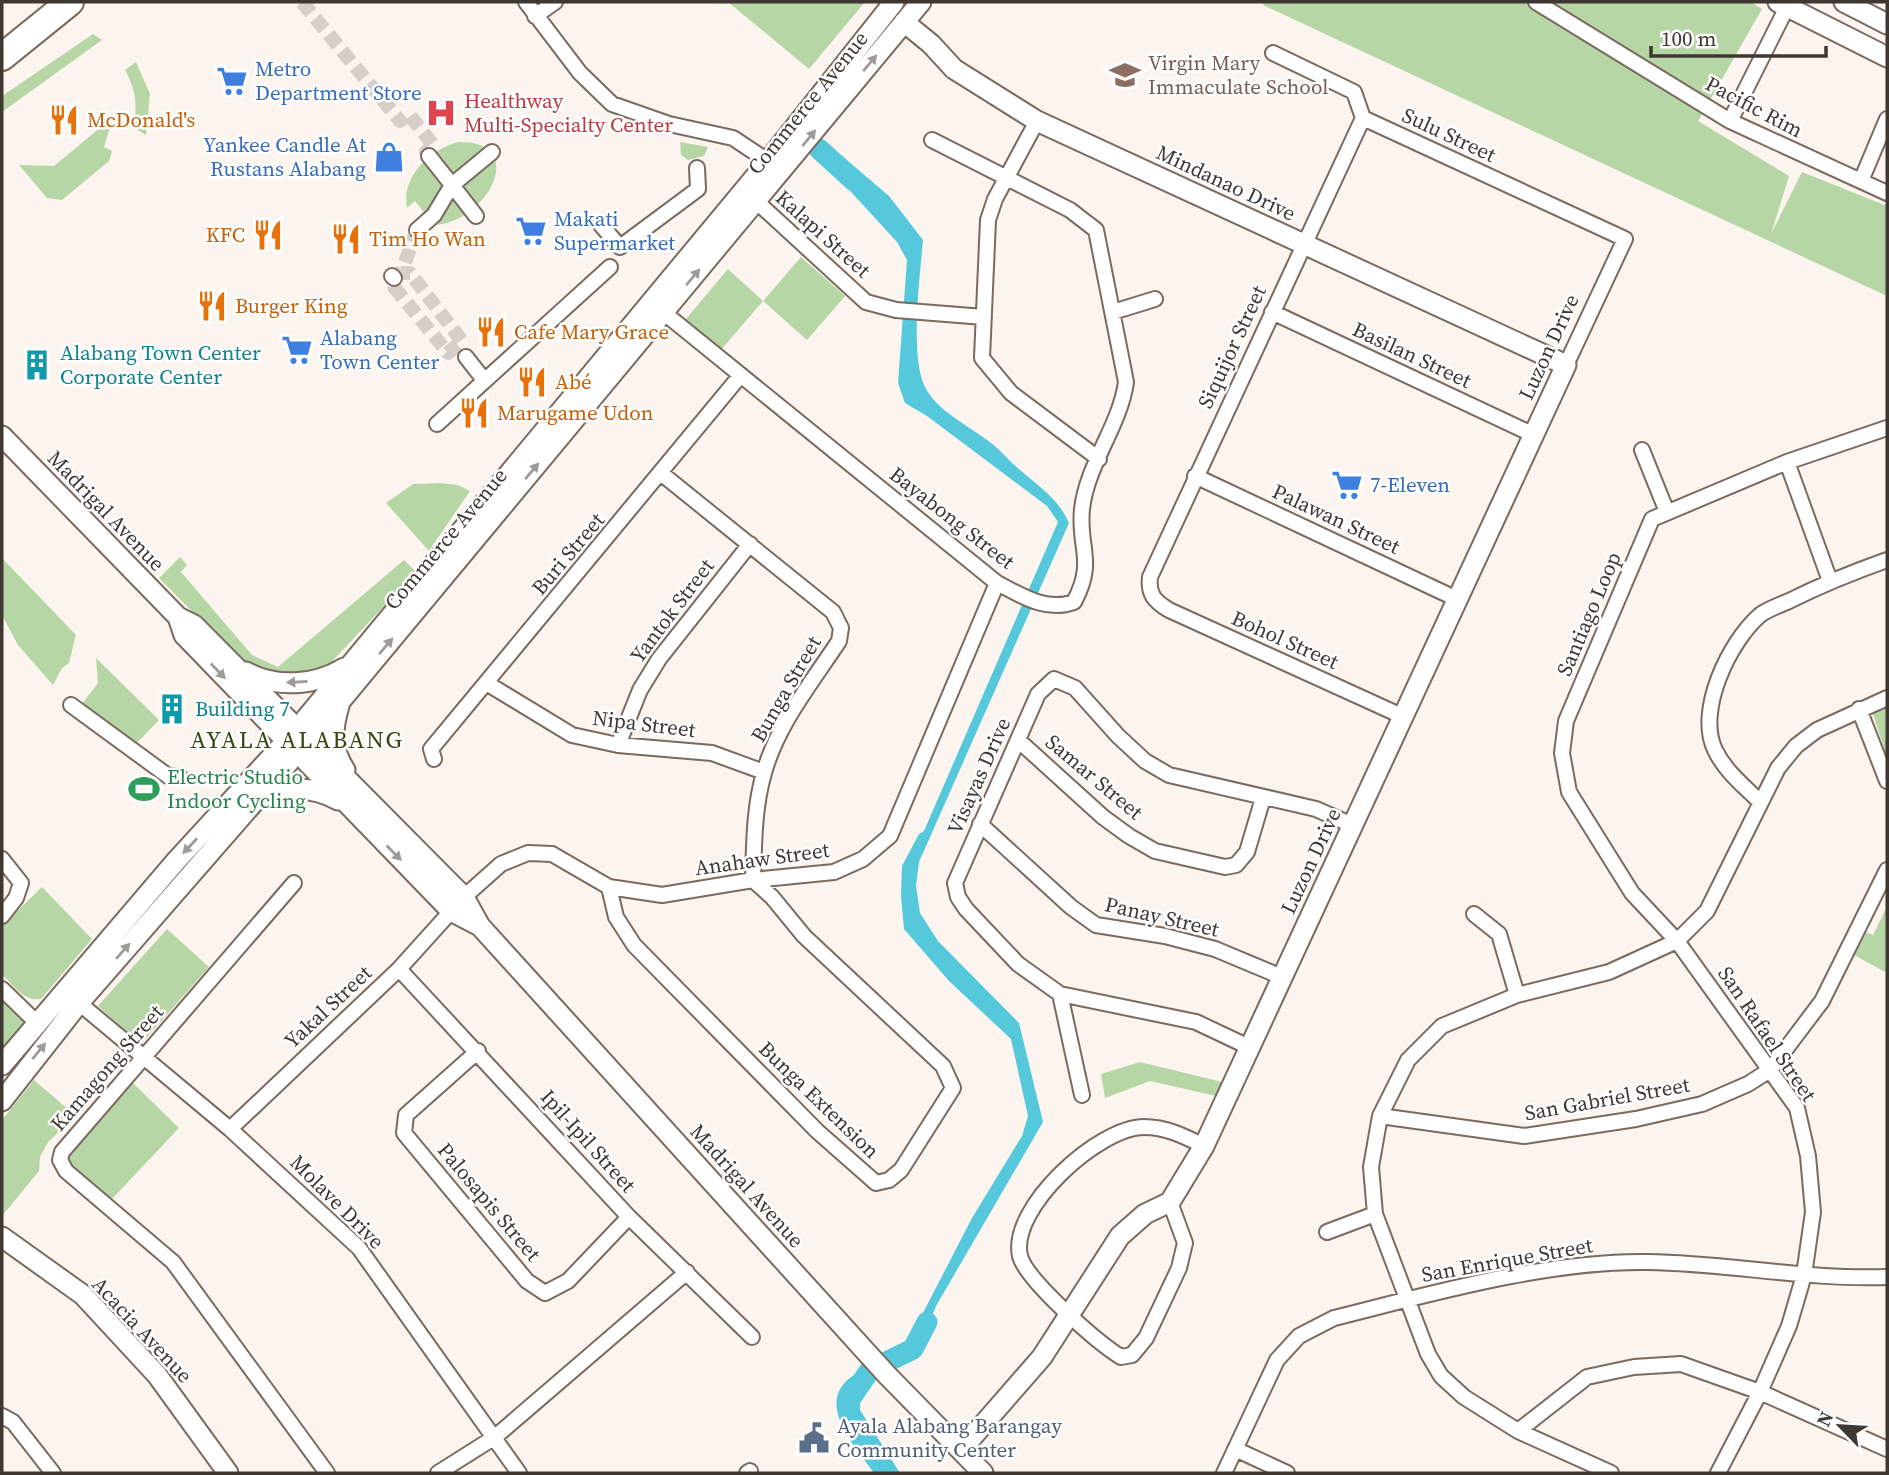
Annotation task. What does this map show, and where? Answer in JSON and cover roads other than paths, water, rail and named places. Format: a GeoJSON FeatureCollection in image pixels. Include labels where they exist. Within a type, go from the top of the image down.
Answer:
{"type":"FeatureCollection","features":[{"type":"Feature","properties":{"kind":"highway"},"geometry":{"type":"LineString","coordinates":[[2,42],[51,2]]}},
{"type":"Feature","properties":{"kind":"highway"},"geometry":{"type":"LineString","coordinates":[[2,57],[70,2]]}},
{"type":"Feature","properties":{"kind":"main road","name":"Commerce Avenue"},"geometry":{"type":"LineString","coordinates":[[2,1101],[79,1003],[255,798],[354,661],[775,166],[921,2]]}},
{"type":"Feature","properties":{"kind":"main road"},"geometry":{"type":"LineString","coordinates":[[1844,2],[1887,24]]}},
{"type":"Feature","properties":{"kind":"main road"},"geometry":{"type":"LineString","coordinates":[[1782,4],[1887,57]]}},
{"type":"Feature","properties":{"kind":"main road","name":"Commerce Avenue"},"geometry":{"type":"LineString","coordinates":[[2,1065],[36,1022],[298,740],[342,698],[757,202],[775,166],[891,6]]}},
{"type":"Feature","properties":{"kind":"main road","name":"Mindanao Drive"},"geometry":{"type":"LineString","coordinates":[[904,22],[931,44],[954,69],[1037,121],[1566,365]]}},
{"type":"Feature","properties":{"kind":"main road","name":"Luzon Drive"},"geometry":{"type":"LineString","coordinates":[[961,1450],[1042,1357],[1120,1236],[1145,1214],[1170,1202],[1204,1146],[1566,365]]}},
{"type":"Feature","properties":{"kind":"main road","name":"Madrigal Avenue"},"geometry":{"type":"LineString","coordinates":[[2,436],[178,617],[194,625],[237,668],[298,740],[346,805],[480,926],[887,1375],[984,1473]]}},
{"type":"Feature","properties":{"kind":"main road","name":"Madrigal Avenue"},"geometry":{"type":"LineString","coordinates":[[178,617],[184,635],[298,740],[360,791],[458,904]]}},
{"type":"Feature","properties":{"kind":"main road"},"geometry":{"type":"LineString","coordinates":[[237,668],[270,681],[296,682],[323,678],[354,661]]}},
{"type":"Feature","properties":{"kind":"main road"},"geometry":{"type":"LineString","coordinates":[[342,698],[333,727],[333,739],[342,766],[360,791]]}},
{"type":"Feature","properties":{"kind":"main road"},"geometry":{"type":"LineString","coordinates":[[255,798],[283,790],[300,789],[331,797],[346,805]]}},
{"type":"Feature","properties":{"kind":"main road","name":"Acacia Avenue"},"geometry":{"type":"LineString","coordinates":[[2,1237],[83,1295],[157,1374],[228,1473]]}},
{"type":"Feature","properties":{"kind":"street"},"geometry":{"type":"LineString","coordinates":[[526,2],[595,90],[612,104],[653,120],[733,138],[775,166]]}},
{"type":"Feature","properties":{"kind":"street"},"geometry":{"type":"LineString","coordinates":[[535,16],[555,2]]}},
{"type":"Feature","properties":{"kind":"street","name":"Pacific Rim"},"geometry":{"type":"LineString","coordinates":[[1536,2],[1730,121],[1887,193]]}},
{"type":"Feature","properties":{"kind":"street"},"geometry":{"type":"LineString","coordinates":[[1730,121],[1782,4]]}},
{"type":"Feature","properties":{"kind":"street","name":"Mindanao Drive"},"geometry":{"type":"LineString","coordinates":[[891,6],[904,22]]}},
{"type":"Feature","properties":{"kind":"street"},"geometry":{"type":"LineString","coordinates":[[1273,53],[1354,92],[1363,118]]}},
{"type":"Feature","properties":{"kind":"street","name":"Sulu Street"},"geometry":{"type":"LineString","coordinates":[[1363,118],[1625,239]]}},
{"type":"Feature","properties":{"kind":"street","name":"Siquijor Street"},"geometry":{"type":"LineString","coordinates":[[1151,596],[1150,577],[1363,118]]}},
{"type":"Feature","properties":{"kind":"street"},"geometry":{"type":"LineString","coordinates":[[1861,181],[1887,119]]}},
{"type":"Feature","properties":{"kind":"street"},"geometry":{"type":"LineString","coordinates":[[1037,121],[988,220],[982,358],[992,374],[1011,393],[1099,458]]}},
{"type":"Feature","properties":{"kind":"street","name":"Bayabong Street"},"geometry":{"type":"LineString","coordinates":[[663,312],[997,583],[1040,604],[1059,607],[1074,603],[1086,581],[1087,556],[1082,510],[1099,458],[1124,400],[1126,382],[1096,230],[1070,210],[932,139]]}},
{"type":"Feature","properties":{"kind":"street"},"geometry":{"type":"LineString","coordinates":[[417,230],[434,215],[452,185],[492,152]]}},
{"type":"Feature","properties":{"kind":"street"},"geometry":{"type":"LineString","coordinates":[[429,156],[476,216]]}},
{"type":"Feature","properties":{"kind":"street"},"geometry":{"type":"LineString","coordinates":[[601,225],[620,247],[698,189],[697,168]]}},
{"type":"Feature","properties":{"kind":"street","name":"Kalapi Street"},"geometry":{"type":"LineString","coordinates":[[757,202],[866,302],[896,310],[984,317]]}},
{"type":"Feature","properties":{"kind":"street","name":"Luzon Drive"},"geometry":{"type":"LineString","coordinates":[[1566,365],[1625,239]]}},
{"type":"Feature","properties":{"kind":"street"},"geometry":{"type":"LineString","coordinates":[[437,424],[610,267]]}},
{"type":"Feature","properties":{"kind":"street"},"geometry":{"type":"LineString","coordinates":[[1113,312],[1155,299]]}},
{"type":"Feature","properties":{"kind":"street","name":"Basilan Street"},"geometry":{"type":"LineString","coordinates":[[1272,312],[1534,435]]}},
{"type":"Feature","properties":{"kind":"street"},"geometry":{"type":"LineString","coordinates":[[466,357],[484,380]]}},
{"type":"Feature","properties":{"kind":"street","name":"Buri Street"},"geometry":{"type":"LineString","coordinates":[[434,759],[431,749],[662,474],[740,376]]}},
{"type":"Feature","properties":{"kind":"street","name":"Santiago Loop"},"geometry":{"type":"LineString","coordinates":[[1677,941],[1632,893],[1569,792],[1562,753],[1566,721],[1652,519],[1787,462],[1887,428]]}},
{"type":"Feature","properties":{"kind":"street"},"geometry":{"type":"LineString","coordinates":[[1643,450],[1667,512]]}},
{"type":"Feature","properties":{"kind":"street"},"geometry":{"type":"LineString","coordinates":[[1787,462],[1830,581]]}},
{"type":"Feature","properties":{"kind":"street","name":"Bunga Street"},"geometry":{"type":"LineString","coordinates":[[662,474],[833,612],[841,628],[839,641],[793,711],[764,772],[754,834],[753,880]]}},
{"type":"Feature","properties":{"kind":"street","name":"Palawan Street"},"geometry":{"type":"LineString","coordinates":[[1195,476],[1459,600]]}},
{"type":"Feature","properties":{"kind":"street","name":"Yantok Street"},"geometry":{"type":"LineString","coordinates":[[618,745],[640,690],[659,659],[750,544]]}},
{"type":"Feature","properties":{"kind":"street"},"geometry":{"type":"LineString","coordinates":[[1760,802],[1727,770],[1713,748],[1708,719],[1720,673],[1737,644],[1761,615],[1830,581],[1887,560]]}},
{"type":"Feature","properties":{"kind":"street","name":"Anahaw Street"},"geometry":{"type":"LineString","coordinates":[[458,904],[501,864],[527,853],[552,855],[609,887],[662,895],[753,880],[834,872],[863,859],[890,836],[997,583]]}},
{"type":"Feature","properties":{"kind":"street","name":"Bohol Street"},"geometry":{"type":"LineString","coordinates":[[1151,596],[1169,610],[1404,717]]}},
{"type":"Feature","properties":{"kind":"street","name":"Visayas Drive"},"geometry":{"type":"LineString","coordinates":[[1251,1048],[1196,1021],[1060,994],[1018,964],[966,909],[958,897],[955,883],[1018,740],[1045,684],[1055,679],[1064,681],[1075,688],[1145,761],[1169,775],[1316,809],[1352,825]]}},
{"type":"Feature","properties":{"kind":"street","name":"Nipa Street"},"geometry":{"type":"LineString","coordinates":[[488,684],[572,735],[618,745],[712,753],[764,772]]}},
{"type":"Feature","properties":{"kind":"street"},"geometry":{"type":"LineString","coordinates":[[1611,1473],[1517,1431],[1464,1398],[1441,1376],[1428,1353],[1406,1300],[1376,1214],[1371,1167],[1380,1116],[1408,1060],[1441,1026],[1517,995],[1609,972],[1677,941],[1707,911],[1778,768],[1796,746],[1817,730],[1887,698]]}},
{"type":"Feature","properties":{"kind":"street"},"geometry":{"type":"LineString","coordinates":[[71,705],[168,776],[180,777]]}},
{"type":"Feature","properties":{"kind":"street"},"geometry":{"type":"LineString","coordinates":[[1859,709],[1887,781]]}},
{"type":"Feature","properties":{"kind":"street","name":"Samar Street"},"geometry":{"type":"LineString","coordinates":[[1018,740],[1103,817],[1155,851],[1225,867],[1237,865],[1247,852],[1263,798]]}},
{"type":"Feature","properties":{"kind":"street","name":"Panay Street"},"geometry":{"type":"LineString","coordinates":[[980,824],[1070,907],[1096,925],[1166,936],[1215,949],[1282,977]]}},
{"type":"Feature","properties":{"kind":"street"},"geometry":{"type":"LineString","coordinates":[[2,859],[21,883],[16,898],[2,916]]}},
{"type":"Feature","properties":{"kind":"street","name":"San Gabriel Street"},"geometry":{"type":"LineString","coordinates":[[1380,1116],[1488,1133],[1524,1136],[1559,1133],[1702,1104],[1748,1084],[1770,1070],[1822,1001],[1887,870]]}},
{"type":"Feature","properties":{"kind":"street","name":"Bunga Extension"},"geometry":{"type":"LineString","coordinates":[[609,887],[616,917],[634,945],[827,1140],[876,1183],[889,1180],[901,1170],[953,1088],[951,1078],[943,1066],[804,936],[772,897],[753,880]]}},
{"type":"Feature","properties":{"kind":"street","name":"Kamagong Street"},"geometry":{"type":"LineString","coordinates":[[294,883],[62,1152],[60,1160],[66,1171],[173,1262],[327,1473]]}},
{"type":"Feature","properties":{"kind":"street","name":"Yakal Street"},"geometry":{"type":"LineString","coordinates":[[230,1129],[399,968],[458,904]]}},
{"type":"Feature","properties":{"kind":"street"},"geometry":{"type":"LineString","coordinates":[[1474,914],[1499,934],[1517,995]]}},
{"type":"Feature","properties":{"kind":"street","name":"San Rafael Street"},"geometry":{"type":"LineString","coordinates":[[1677,941],[1797,1108],[1808,1156],[1812,1212],[1804,1275],[1789,1326],[1760,1392],[1718,1473]]}},
{"type":"Feature","properties":{"kind":"street","name":"Ipil-Ipil Street"},"geometry":{"type":"LineString","coordinates":[[399,968],[629,1217],[752,1337]]}},
{"type":"Feature","properties":{"kind":"street"},"geometry":{"type":"LineString","coordinates":[[2,989],[36,1022]]}},
{"type":"Feature","properties":{"kind":"street"},"geometry":{"type":"LineString","coordinates":[[1060,994],[1082,1095]]}},
{"type":"Feature","properties":{"kind":"street","name":"Molave Drive"},"geometry":{"type":"LineString","coordinates":[[79,1003],[230,1129],[359,1248],[519,1473]]}},
{"type":"Feature","properties":{"kind":"street","name":"Palosapis Street"},"geometry":{"type":"LineString","coordinates":[[478,1051],[406,1115],[404,1133],[527,1281],[545,1293],[568,1281],[629,1217]]}},
{"type":"Feature","properties":{"kind":"street"},"geometry":{"type":"LineString","coordinates":[[1170,1202],[1185,1243],[1179,1268],[1146,1338],[1132,1355],[1121,1357],[1069,1317],[1021,1258],[1020,1238],[1058,1173],[1105,1140],[1141,1126],[1174,1131],[1204,1146]]}},
{"type":"Feature","properties":{"kind":"street"},"geometry":{"type":"LineString","coordinates":[[1327,1232],[1376,1214]]}},
{"type":"Feature","properties":{"kind":"street","name":"San Enrique Street"},"geometry":{"type":"LineString","coordinates":[[1224,1473],[1277,1360],[1299,1336],[1334,1318],[1406,1300],[1580,1264],[1649,1262],[1804,1275],[1887,1278]]}},
{"type":"Feature","properties":{"kind":"street"},"geometry":{"type":"LineString","coordinates":[[438,1473],[495,1437],[687,1272]]}},
{"type":"Feature","properties":{"kind":"street"},"geometry":{"type":"LineString","coordinates":[[1517,1431],[1587,1377],[1634,1367],[1681,1364],[1760,1392],[1887,1449]]}},
{"type":"Feature","properties":{"kind":"street"},"geometry":{"type":"LineString","coordinates":[[2,1416],[13,1422],[53,1473]]}},
{"type":"Feature","properties":{"kind":"street"},"geometry":{"type":"LineString","coordinates":[[1235,1449],[1287,1473]]}},
{"type":"Feature","properties":{"kind":"water"},"geometry":{"type":"Polygon","coordinates":[[[841,155],[889,196],[923,240],[917,338],[921,376],[926,389],[948,413],[996,447],[1047,493],[1069,523],[919,862],[916,886],[920,913],[938,941],[1019,1023],[1043,1122],[936,1306],[922,1341],[890,1366],[885,1355],[903,1345],[924,1311],[972,1218],[1022,1136],[1028,1116],[1011,1039],[949,981],[904,929],[902,866],[919,834],[924,831],[1058,522],[1047,506],[927,416],[905,403],[898,383],[907,260],[897,242],[829,168],[841,155]]]}},
{"type":"Feature","properties":{"kind":"water"},"geometry":{"type":"Polygon","coordinates":[[[859,1372],[870,1385],[860,1401],[860,1410],[900,1473],[874,1473],[840,1421],[838,1395],[845,1383],[859,1372]]]}},
{"type":"Feature","properties":{"kind":"waterway"},"geometry":{"type":"LineString","coordinates":[[819,149],[854,181]]}},
{"type":"Feature","properties":{"kind":"waterway"},"geometry":{"type":"LineString","coordinates":[[850,1399],[870,1370],[913,1349],[927,1322]]}},
{"type":"Feature","properties":{"kind":"tunnel"},"geometry":{"type":"LineString","coordinates":[[302,2],[400,121],[409,114],[433,145],[426,152],[429,156]]}},
{"type":"Feature","properties":{"kind":"tunnel"},"geometry":{"type":"LineString","coordinates":[[399,270],[401,273],[394,278],[394,287],[448,353],[462,341],[410,273],[401,273],[417,230]]}},
{"type":"Feature","properties":{"kind":"place","name":"Virgin Mary Immaculate School"},"geometry":{"type":"Point","coordinates":[1125,75]}},
{"type":"Feature","properties":{"kind":"place","name":"Metro Department Store"},"geometry":{"type":"Point","coordinates":[232,81]}},
{"type":"Feature","properties":{"kind":"place","name":"Healthway Multi-Specialty Center"},"geometry":{"type":"Point","coordinates":[441,113]}},
{"type":"Feature","properties":{"kind":"place","name":"McDonald's"},"geometry":{"type":"Point","coordinates":[64,120]}},
{"type":"Feature","properties":{"kind":"place","name":"Yankee Candle At Rustans Alabang"},"geometry":{"type":"Point","coordinates":[389,157]}},
{"type":"Feature","properties":{"kind":"place","name":"Makati Supermarket"},"geometry":{"type":"Point","coordinates":[531,231]}},
{"type":"Feature","properties":{"kind":"place","name":"KFC"},"geometry":{"type":"Point","coordinates":[268,235]}},
{"type":"Feature","properties":{"kind":"place","name":"Tim Ho Wan"},"geometry":{"type":"Point","coordinates":[346,239]}},
{"type":"Feature","properties":{"kind":"place","name":"Burger King"},"geometry":{"type":"Point","coordinates":[212,306]}},
{"type":"Feature","properties":{"kind":"place","name":"Cafe Mary Grace"},"geometry":{"type":"Point","coordinates":[491,332]}},
{"type":"Feature","properties":{"kind":"place","name":"Alabang Town Center"},"geometry":{"type":"Point","coordinates":[297,350]}},
{"type":"Feature","properties":{"kind":"place","name":"Alabang Town Center Corporate Center"},"geometry":{"type":"Point","coordinates":[37,365]}},
{"type":"Feature","properties":{"kind":"place","name":"Abé"},"geometry":{"type":"Point","coordinates":[532,382]}},
{"type":"Feature","properties":{"kind":"place","name":"Marugame Udon"},"geometry":{"type":"Point","coordinates":[474,413]}},
{"type":"Feature","properties":{"kind":"place","name":"7-Eleven"},"geometry":{"type":"Point","coordinates":[1347,485]}},
{"type":"Feature","properties":{"kind":"place","name":"Building 7"},"geometry":{"type":"Point","coordinates":[172,709]}},
{"type":"Feature","properties":{"kind":"place","name":"Electric Studio Indoor Cycling"},"geometry":{"type":"Point","coordinates":[144,789]}},
{"type":"Feature","properties":{"kind":"place","name":"Ayala Alabang Barangay Community Center"},"geometry":{"type":"Point","coordinates":[814,1438]}},
{"type":"Feature","properties":{"kind":"district","name":"AYALA ALABANG"},"geometry":{"type":"Point","coordinates":[297,740]}}]}
